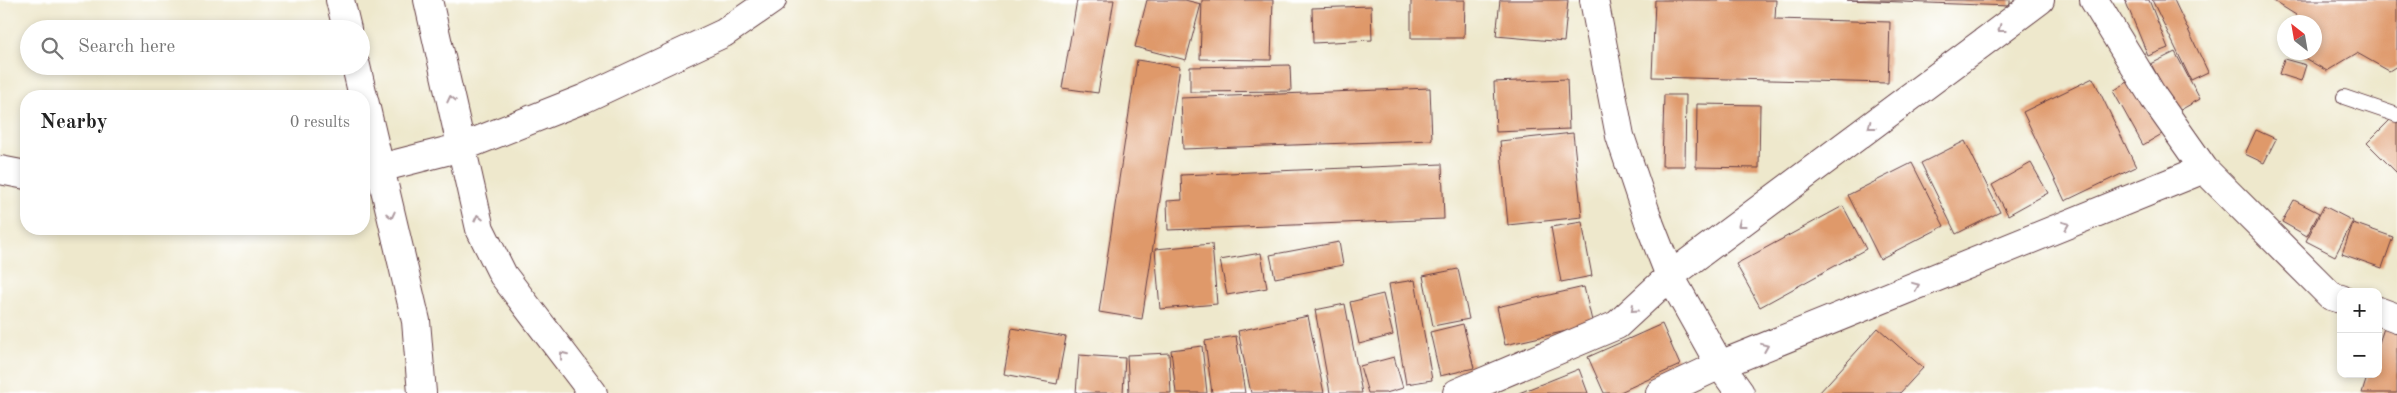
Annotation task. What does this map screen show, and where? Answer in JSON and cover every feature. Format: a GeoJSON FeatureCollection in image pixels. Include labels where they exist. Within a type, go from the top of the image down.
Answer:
{"type":"FeatureCollection","features":[{"type":"Feature","properties":{"kind":"street"},"geometry":{"type":"LineString","coordinates":[[340,0],[345,20]]}},
{"type":"Feature","properties":{"kind":"street"},"geometry":{"type":"LineString","coordinates":[[428,0],[480,229],[503,275],[593,393]]}},
{"type":"Feature","properties":{"kind":"street"},"geometry":{"type":"LineString","coordinates":[[372,169],[462,147],[584,99],[724,33],[772,0]]}},
{"type":"Feature","properties":{"kind":"street"},"geometry":{"type":"LineString","coordinates":[[1594,0],[1620,136],[1650,225],[1670,276],[1720,366],[1740,393]]}},
{"type":"Feature","properties":{"kind":"street"},"geometry":{"type":"LineString","coordinates":[[1457,393],[1618,325],[1670,276],[2040,0]]}},
{"type":"Feature","properties":{"kind":"street"},"geometry":{"type":"LineString","coordinates":[[2094,0],[2154,98],[2204,169],[2331,296],[2337,298]]}},
{"type":"Feature","properties":{"kind":"street"},"geometry":{"type":"LineString","coordinates":[[358,75],[362,90]]}},
{"type":"Feature","properties":{"kind":"street"},"geometry":{"type":"LineString","coordinates":[[370,152],[372,169],[416,321],[422,393]]}},
{"type":"Feature","properties":{"kind":"street"},"geometry":{"type":"LineString","coordinates":[[1660,393],[1720,366],[2204,169]]}},
{"type":"Feature","properties":{"kind":"street"},"geometry":{"type":"LineString","coordinates":[[0,170],[20,173]]}},
{"type":"Feature","properties":{"kind":"street"},"geometry":{"type":"LineString","coordinates":[[2382,312],[2397,318]]}},
{"type":"Feature","properties":{"kind":"street"},"geometry":{"type":"LineString","coordinates":[[1698,393],[1720,366]]}},
{"type":"Feature","properties":{"kind":"lane"},"geometry":{"type":"LineString","coordinates":[[2344,97],[2397,115]]}},
{"type":"Feature","properties":{"kind":"building"},"geometry":{"type":"Polygon","coordinates":[[[1077,0],[1114,0],[1098,93],[1062,88],[1077,0]]]}},
{"type":"Feature","properties":{"kind":"building"},"geometry":{"type":"Polygon","coordinates":[[[1147,0],[1185,0],[1201,4],[1186,60],[1135,47],[1147,0]]]}},
{"type":"Feature","properties":{"kind":"building"},"geometry":{"type":"Polygon","coordinates":[[[1202,0],[1273,0],[1271,60],[1200,59],[1202,0]]]}},
{"type":"Feature","properties":{"kind":"building"},"geometry":{"type":"Polygon","coordinates":[[[1411,0],[1465,0],[1464,38],[1411,38],[1411,0]]]}},
{"type":"Feature","properties":{"kind":"building"},"geometry":{"type":"Polygon","coordinates":[[[1500,0],[1568,0],[1564,42],[1496,36],[1500,0]]]}},
{"type":"Feature","properties":{"kind":"building"},"geometry":{"type":"Polygon","coordinates":[[[1655,0],[1776,0],[1775,19],[1890,22],[1888,83],[1652,77],[1655,0]]]}},
{"type":"Feature","properties":{"kind":"building"},"geometry":{"type":"Polygon","coordinates":[[[1847,0],[2010,0],[2010,6],[1847,0]]]}},
{"type":"Feature","properties":{"kind":"building"},"geometry":{"type":"Polygon","coordinates":[[[2125,0],[2149,0],[2168,48],[2148,56],[2125,0]]]}},
{"type":"Feature","properties":{"kind":"building"},"geometry":{"type":"Polygon","coordinates":[[[2152,0],[2174,0],[2208,72],[2191,80],[2152,0]]]}},
{"type":"Feature","properties":{"kind":"building"},"geometry":{"type":"Polygon","coordinates":[[[2272,0],[2397,0],[2397,66],[2389,71],[2357,53],[2327,71],[2308,60],[2322,60],[2322,15],[2296,15],[2272,0]]]}},
{"type":"Feature","properties":{"kind":"building"},"geometry":{"type":"Polygon","coordinates":[[[1371,6],[1372,40],[1313,43],[1312,8],[1371,6]]]}},
{"type":"Feature","properties":{"kind":"building"},"geometry":{"type":"Polygon","coordinates":[[[2175,52],[2200,99],[2177,112],[2151,64],[2175,52]]]}},
{"type":"Feature","properties":{"kind":"building"},"geometry":{"type":"Polygon","coordinates":[[[1137,60],[1180,67],[1142,319],[1099,312],[1137,60]]]}},
{"type":"Feature","properties":{"kind":"building"},"geometry":{"type":"Polygon","coordinates":[[[2284,60],[2306,65],[2301,81],[2279,74],[2284,60]]]}},
{"type":"Feature","properties":{"kind":"building"},"geometry":{"type":"Polygon","coordinates":[[[1290,65],[1291,91],[1190,92],[1190,67],[1290,65]]]}},
{"type":"Feature","properties":{"kind":"building"},"geometry":{"type":"Polygon","coordinates":[[[2093,78],[2136,167],[2065,201],[2023,112],[2093,78]]]}},
{"type":"Feature","properties":{"kind":"building"},"geometry":{"type":"Polygon","coordinates":[[[1567,79],[1569,129],[1496,132],[1494,82],[1567,79]]]}},
{"type":"Feature","properties":{"kind":"building"},"geometry":{"type":"Polygon","coordinates":[[[2131,80],[2162,134],[2143,145],[2113,91],[2131,80]]]}},
{"type":"Feature","properties":{"kind":"building"},"geometry":{"type":"Polygon","coordinates":[[[1430,88],[1432,140],[1183,149],[1181,98],[1430,88]]]}},
{"type":"Feature","properties":{"kind":"building"},"geometry":{"type":"Polygon","coordinates":[[[1664,95],[1686,95],[1685,166],[1662,166],[1664,95]]]}},
{"type":"Feature","properties":{"kind":"building"},"geometry":{"type":"Polygon","coordinates":[[[1697,104],[1760,105],[1759,168],[1696,167],[1697,104]]]}},
{"type":"Feature","properties":{"kind":"building"},"geometry":{"type":"Polygon","coordinates":[[[2393,117],[2397,121],[2397,173],[2367,143],[2393,117]]]}},
{"type":"Feature","properties":{"kind":"building"},"geometry":{"type":"Polygon","coordinates":[[[2256,130],[2276,139],[2264,163],[2245,154],[2256,130]]]}},
{"type":"Feature","properties":{"kind":"building"},"geometry":{"type":"Polygon","coordinates":[[[1573,133],[1582,217],[1508,225],[1500,141],[1573,133]]]}},
{"type":"Feature","properties":{"kind":"building"},"geometry":{"type":"Polygon","coordinates":[[[1965,141],[2000,212],[1956,234],[1921,163],[1965,141]]]}},
{"type":"Feature","properties":{"kind":"building"},"geometry":{"type":"Polygon","coordinates":[[[1912,163],[1944,226],[1880,259],[1848,195],[1912,163]]]}},
{"type":"Feature","properties":{"kind":"building"},"geometry":{"type":"Polygon","coordinates":[[[2031,163],[2048,193],[2008,215],[1992,185],[2031,163]]]}},
{"type":"Feature","properties":{"kind":"building"},"geometry":{"type":"Polygon","coordinates":[[[1442,164],[1444,219],[1168,230],[1167,201],[1182,200],[1181,175],[1442,164]]]}},
{"type":"Feature","properties":{"kind":"building"},"geometry":{"type":"Polygon","coordinates":[[[2294,200],[2319,213],[2307,236],[2282,222],[2294,200]]]}},
{"type":"Feature","properties":{"kind":"building"},"geometry":{"type":"Polygon","coordinates":[[[1843,206],[1866,249],[1760,307],[1736,264],[1843,206]]]}},
{"type":"Feature","properties":{"kind":"building"},"geometry":{"type":"Polygon","coordinates":[[[2324,206],[2353,221],[2335,256],[2306,241],[2324,206]]]}},
{"type":"Feature","properties":{"kind":"building"},"geometry":{"type":"Polygon","coordinates":[[[1582,222],[1592,276],[1561,282],[1551,227],[1582,222]]]}},
{"type":"Feature","properties":{"kind":"building"},"geometry":{"type":"Polygon","coordinates":[[[2353,223],[2393,237],[2382,268],[2342,254],[2353,223]]]}},
{"type":"Feature","properties":{"kind":"building"},"geometry":{"type":"Polygon","coordinates":[[[1339,242],[1343,265],[1275,278],[1270,255],[1339,242]]]}},
{"type":"Feature","properties":{"kind":"building"},"geometry":{"type":"Polygon","coordinates":[[[1212,244],[1217,304],[1160,309],[1155,249],[1212,244]]]}},
{"type":"Feature","properties":{"kind":"building"},"geometry":{"type":"Polygon","coordinates":[[[1261,253],[1267,288],[1227,295],[1220,260],[1261,253]]]}},
{"type":"Feature","properties":{"kind":"building"},"geometry":{"type":"Polygon","coordinates":[[[1458,269],[1469,319],[1433,326],[1423,276],[1458,269]]]}},
{"type":"Feature","properties":{"kind":"building"},"geometry":{"type":"Polygon","coordinates":[[[1415,280],[1432,380],[1406,384],[1389,284],[1415,280]]]}},
{"type":"Feature","properties":{"kind":"building"},"geometry":{"type":"Polygon","coordinates":[[[1584,287],[1593,325],[1505,345],[1497,307],[1584,287]]]}},
{"type":"Feature","properties":{"kind":"building"},"geometry":{"type":"Polygon","coordinates":[[[1383,294],[1393,335],[1359,344],[1350,302],[1383,294]]]}},
{"type":"Feature","properties":{"kind":"building"},"geometry":{"type":"Polygon","coordinates":[[[1345,304],[1362,393],[1330,393],[1315,310],[1345,304]]]}},
{"type":"Feature","properties":{"kind":"building"},"geometry":{"type":"Polygon","coordinates":[[[1308,316],[1324,393],[1251,393],[1238,331],[1308,316]]]}},
{"type":"Feature","properties":{"kind":"building"},"geometry":{"type":"Polygon","coordinates":[[[1463,324],[1474,368],[1440,376],[1430,332],[1463,324]]]}},
{"type":"Feature","properties":{"kind":"building"},"geometry":{"type":"Polygon","coordinates":[[[1662,324],[1680,365],[1618,393],[1604,393],[1588,357],[1662,324]]]}},
{"type":"Feature","properties":{"kind":"building"},"geometry":{"type":"Polygon","coordinates":[[[1012,328],[1066,337],[1057,384],[1004,374],[1012,328]]]}},
{"type":"Feature","properties":{"kind":"building"},"geometry":{"type":"Polygon","coordinates":[[[1878,328],[1923,368],[1900,393],[1819,393],[1878,328]]]}},
{"type":"Feature","properties":{"kind":"building"},"geometry":{"type":"Polygon","coordinates":[[[2384,328],[2397,333],[2397,393],[2362,393],[2367,378],[2382,378],[2382,334],[2384,328]]]}},
{"type":"Feature","properties":{"kind":"building"},"geometry":{"type":"Polygon","coordinates":[[[1236,336],[1245,393],[1212,393],[1205,341],[1236,336]]]}},
{"type":"Feature","properties":{"kind":"building"},"geometry":{"type":"Polygon","coordinates":[[[1202,346],[1207,393],[1176,393],[1171,350],[1202,346]]]}},
{"type":"Feature","properties":{"kind":"building"},"geometry":{"type":"Polygon","coordinates":[[[1169,353],[1171,393],[1129,393],[1127,355],[1169,353]]]}},
{"type":"Feature","properties":{"kind":"building"},"geometry":{"type":"Polygon","coordinates":[[[1079,355],[1125,358],[1123,393],[1076,393],[1079,355]]]}},
{"type":"Feature","properties":{"kind":"building"},"geometry":{"type":"Polygon","coordinates":[[[1394,357],[1403,388],[1386,393],[1368,393],[1360,366],[1394,357]]]}},
{"type":"Feature","properties":{"kind":"building"},"geometry":{"type":"Polygon","coordinates":[[[1579,369],[1588,393],[1519,393],[1579,369]]]}}]}
